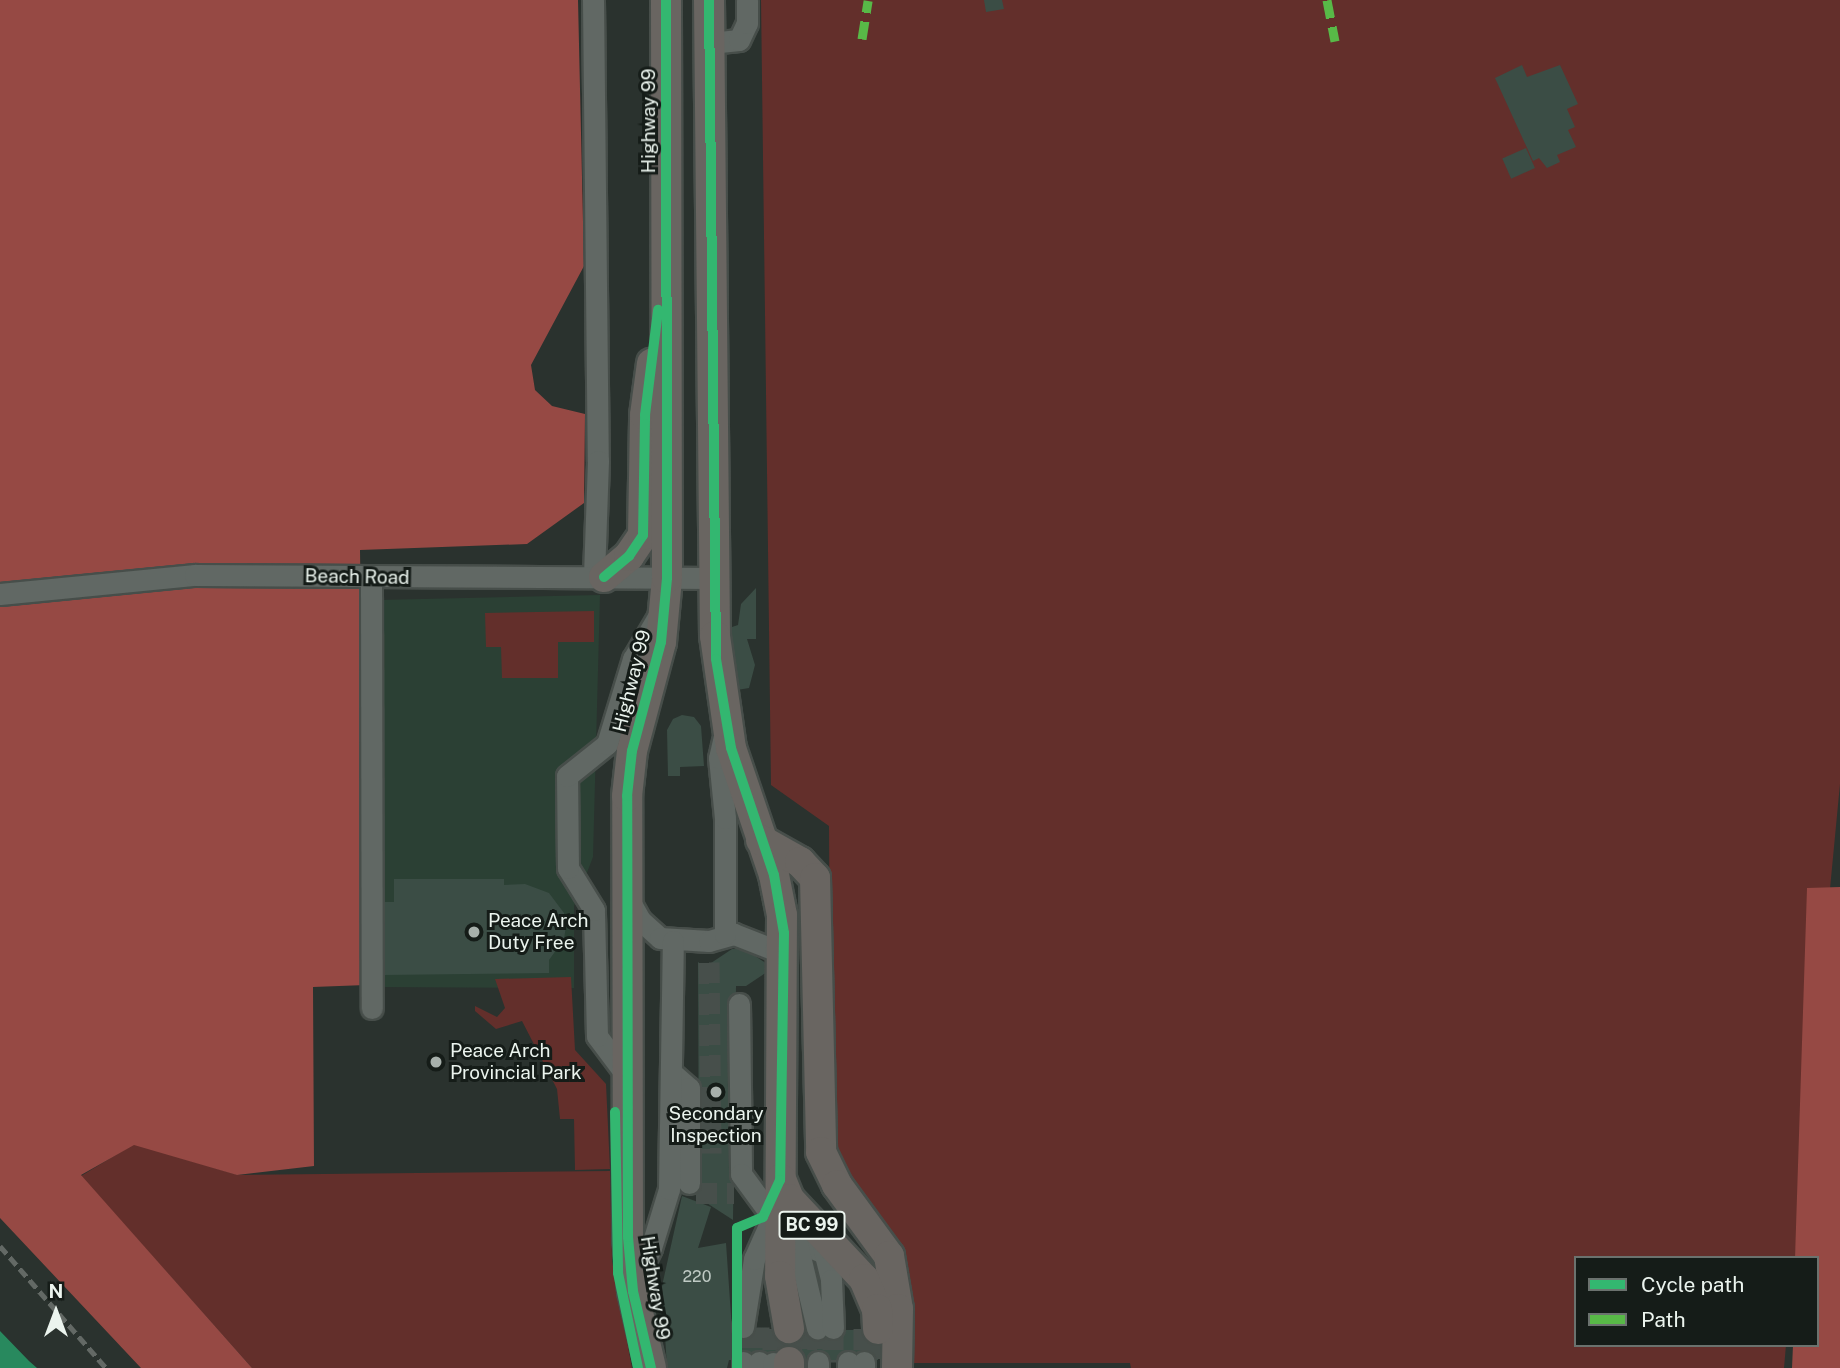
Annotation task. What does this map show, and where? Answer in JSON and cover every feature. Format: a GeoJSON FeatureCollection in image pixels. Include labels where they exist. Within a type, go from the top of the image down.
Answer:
{"type":"FeatureCollection","features":[{"type":"Feature","properties":{"kind":"highway","name":"Highway 99"},"geometry":{"type":"LineString","coordinates":[[651,1368],[634,1291],[618,1081],[629,768],[657,660],[662,586],[667,237],[666,0]]}},
{"type":"Feature","properties":{"kind":"highway","name":"BC 99"},"geometry":{"type":"LineString","coordinates":[[709,0],[714,612],[726,726],[781,907],[784,962],[784,1128],[777,1206],[778,1277],[811,1328],[874,1298],[777,1206]]}},
{"type":"Feature","properties":{"kind":"highway"},"geometry":{"type":"LineString","coordinates":[[599,577],[629,556],[643,535],[645,415],[667,237]]}},
{"type":"Feature","properties":{"kind":"highway"},"geometry":{"type":"LineString","coordinates":[[761,839],[800,862],[815,878],[821,1152],[836,1185],[889,1256],[898,1309],[815,1365]]}},
{"type":"Feature","properties":{"kind":"highway"},"geometry":{"type":"LineString","coordinates":[[618,1081],[618,1273],[638,1368]]}},
{"type":"Feature","properties":{"kind":"street"},"geometry":{"type":"LineString","coordinates":[[593,0],[599,577]]}},
{"type":"Feature","properties":{"kind":"street"},"geometry":{"type":"LineString","coordinates":[[618,1081],[615,778],[662,586],[654,343],[652,0]]}},
{"type":"Feature","properties":{"kind":"street"},"geometry":{"type":"LineString","coordinates":[[710,43],[739,40],[747,23],[747,0]]}},
{"type":"Feature","properties":{"kind":"street","name":"Beach Road"},"geometry":{"type":"LineString","coordinates":[[0,594],[195,575],[370,578],[599,577],[662,586],[714,578]]}},
{"type":"Feature","properties":{"kind":"street"},"geometry":{"type":"LineString","coordinates":[[370,578],[372,1008]]}},
{"type":"Feature","properties":{"kind":"street"},"geometry":{"type":"LineString","coordinates":[[618,1081],[600,1043],[596,1026],[593,903],[568,868],[567,776],[607,744],[633,659],[650,630]]}},
{"type":"Feature","properties":{"kind":"street"},"geometry":{"type":"LineString","coordinates":[[714,946],[725,818],[720,796],[719,758],[726,726]]}},
{"type":"Feature","properties":{"kind":"street"},"geometry":{"type":"LineString","coordinates":[[564,846],[558,870],[582,908],[587,1042],[618,1081]]}},
{"type":"Feature","properties":{"kind":"street"},"geometry":{"type":"LineString","coordinates":[[626,891],[640,920],[660,938],[714,946],[775,950],[784,962]]}},
{"type":"Feature","properties":{"kind":"street"},"geometry":{"type":"LineString","coordinates":[[634,1291],[667,1198],[669,1083],[674,1074],[673,941]]}},
{"type":"Feature","properties":{"kind":"street"},"geometry":{"type":"LineString","coordinates":[[739,1004],[741,1174],[777,1206]]}},
{"type":"Feature","properties":{"kind":"street"},"geometry":{"type":"LineString","coordinates":[[667,1198],[674,1193],[693,1188],[688,1088],[674,1074]]}},
{"type":"Feature","properties":{"kind":"street"},"geometry":{"type":"LineString","coordinates":[[778,1277],[811,1328],[842,1268]]}},
{"type":"Feature","properties":{"kind":"shaded area"},"geometry":{"type":"Polygon","coordinates":[[[0,0],[578,0],[584,266],[531,365],[535,390],[552,406],[585,414],[584,503],[527,544],[360,550],[366,985],[313,987],[314,1166],[237,1175],[134,1145],[81,1175],[252,1368],[141,1368],[0,1218],[0,0]]]}},
{"type":"Feature","properties":{"kind":"shaded area"},"geometry":{"type":"Polygon","coordinates":[[[761,0],[1840,0],[1840,784],[1809,1109],[1840,1368],[1819,1347],[1819,1256],[1817,1256],[1801,1191],[1795,1256],[1574,1256],[1574,1347],[1786,1347],[1784,1368],[1131,1368],[1130,1363],[905,1363],[906,1255],[831,1148],[829,826],[771,785],[761,0]]]}},
{"type":"Feature","properties":{"kind":"shaded area"},"geometry":{"type":"Polygon","coordinates":[[[600,595],[593,857],[574,906],[574,988],[378,987],[379,600],[600,595]]]}},
{"type":"Feature","properties":{"kind":"shaded area"},"geometry":{"type":"Polygon","coordinates":[[[594,611],[594,642],[558,642],[558,678],[502,678],[501,647],[486,647],[485,613],[594,611]]]}},
{"type":"Feature","properties":{"kind":"shaded area"},"geometry":{"type":"Polygon","coordinates":[[[1840,887],[1840,1368],[1792,1368],[1793,1347],[1819,1347],[1819,1256],[1795,1256],[1807,888],[1840,887]]]}},
{"type":"Feature","properties":{"kind":"shaded area"},"geometry":{"type":"Polygon","coordinates":[[[571,977],[575,1050],[606,1084],[610,1169],[575,1170],[574,1119],[560,1119],[557,1089],[522,1021],[496,1029],[475,1011],[475,1006],[497,1017],[505,1008],[495,979],[571,977]]]}},
{"type":"Feature","properties":{"kind":"shaded area"},"geometry":{"type":"Polygon","coordinates":[[[134,1144],[238,1175],[610,1171],[612,1261],[632,1368],[252,1368],[81,1176],[134,1144]]]}},
{"type":"Feature","properties":{"kind":"shaded area"},"geometry":{"type":"Polygon","coordinates":[[[0,1331],[29,1361],[37,1368],[0,1368],[0,1331]]]}},
{"type":"Feature","properties":{"kind":"building"},"geometry":{"type":"Polygon","coordinates":[[[984,0],[1002,0],[1004,9],[986,12],[984,0]]]}},
{"type":"Feature","properties":{"kind":"building"},"geometry":{"type":"Polygon","coordinates":[[[1522,65],[1527,77],[1560,65],[1578,104],[1567,109],[1575,127],[1568,130],[1576,147],[1557,155],[1560,162],[1547,168],[1539,158],[1533,161],[1495,78],[1522,65]]]}},
{"type":"Feature","properties":{"kind":"building"},"geometry":{"type":"Polygon","coordinates":[[[1526,148],[1535,168],[1511,179],[1502,159],[1526,148]]]}},
{"type":"Feature","properties":{"kind":"building"},"geometry":{"type":"Polygon","coordinates":[[[756,588],[756,639],[747,639],[755,665],[749,688],[737,690],[729,628],[738,625],[741,604],[756,588]]]}},
{"type":"Feature","properties":{"kind":"building"},"geometry":{"type":"Polygon","coordinates":[[[682,715],[694,717],[701,726],[704,766],[680,767],[680,776],[668,776],[667,730],[673,719],[682,715]]]}},
{"type":"Feature","properties":{"kind":"building","name":"Peace Arch Duty Free"},"geometry":{"type":"Polygon","coordinates":[[[394,879],[504,879],[504,885],[525,884],[549,893],[564,913],[566,926],[564,939],[549,960],[549,973],[383,975],[383,902],[394,902],[394,879]]]}},
{"type":"Feature","properties":{"kind":"building","name":"Secondary Inspection"},"geometry":{"type":"Polygon","coordinates":[[[732,949],[745,949],[773,968],[746,986],[736,986],[733,1220],[699,1198],[698,962],[705,967],[732,949]]]}},
{"type":"Feature","properties":{"kind":"building"},"geometry":{"type":"Polygon","coordinates":[[[682,1196],[711,1207],[698,1248],[726,1243],[732,1330],[878,1330],[878,1360],[729,1360],[727,1368],[667,1368],[662,1286],[682,1196]]]}},
{"type":"Feature","properties":{"kind":"tunnel"},"geometry":{"type":"LineString","coordinates":[[709,962],[711,1153]]}},
{"type":"Feature","properties":{"kind":"tunnel"},"geometry":{"type":"LineString","coordinates":[[696,1193],[734,1193]]}},
{"type":"Feature","properties":{"kind":"tunnel"},"geometry":{"type":"LineString","coordinates":[[743,1327],[743,1362]]}},
{"type":"Feature","properties":{"kind":"tunnel"},"geometry":{"type":"LineString","coordinates":[[759,1327],[759,1362]]}},
{"type":"Feature","properties":{"kind":"tunnel"},"geometry":{"type":"LineString","coordinates":[[773,1328],[773,1363]]}},
{"type":"Feature","properties":{"kind":"tunnel"},"geometry":{"type":"LineString","coordinates":[[802,1328],[803,1362]]}},
{"type":"Feature","properties":{"kind":"tunnel"},"geometry":{"type":"LineString","coordinates":[[817,1328],[818,1362]]}},
{"type":"Feature","properties":{"kind":"tunnel"},"geometry":{"type":"LineString","coordinates":[[833,1328],[833,1362]]}},
{"type":"Feature","properties":{"kind":"tunnel"},"geometry":{"type":"LineString","coordinates":[[864,1328],[864,1362]]}},
{"type":"Feature","properties":{"kind":"tunnel"},"geometry":{"type":"LineString","coordinates":[[878,1329],[879,1362]]}},
{"type":"Feature","properties":{"kind":"railway"},"geometry":{"type":"LineString","coordinates":[[0,1246],[106,1368]]}},
{"type":"Feature","properties":{"kind":"marked path"},"geometry":{"type":"LineString","coordinates":[[862,39],[868,0]]}},
{"type":"Feature","properties":{"kind":"marked path"},"geometry":{"type":"LineString","coordinates":[[1327,0],[1335,41]]}},
{"type":"Feature","properties":{"kind":"cycle path"},"geometry":{"type":"LineString","coordinates":[[651,1368],[633,1291],[628,1237],[627,796],[632,751],[661,642],[667,578],[666,0]]}},
{"type":"Feature","properties":{"kind":"cycle path"},"geometry":{"type":"LineString","coordinates":[[709,0],[716,659],[731,748],[774,875],[784,933],[780,1180],[763,1217],[737,1228],[737,1368]]}},
{"type":"Feature","properties":{"kind":"cycle path"},"geometry":{"type":"LineString","coordinates":[[604,577],[629,556],[643,535],[645,415],[658,310]]}},
{"type":"Feature","properties":{"kind":"cycle path"},"geometry":{"type":"LineString","coordinates":[[615,1112],[618,1273],[638,1368]]}},
{"type":"Feature","properties":{"kind":"place","name":"Peace Arch Duty Free"},"geometry":{"type":"Point","coordinates":[474,932]}},
{"type":"Feature","properties":{"kind":"place","name":"Peace Arch Provincial Park"},"geometry":{"type":"Point","coordinates":[436,1062]}},
{"type":"Feature","properties":{"kind":"place","name":"Secondary Inspection"},"geometry":{"type":"Point","coordinates":[716,1092]}}]}
